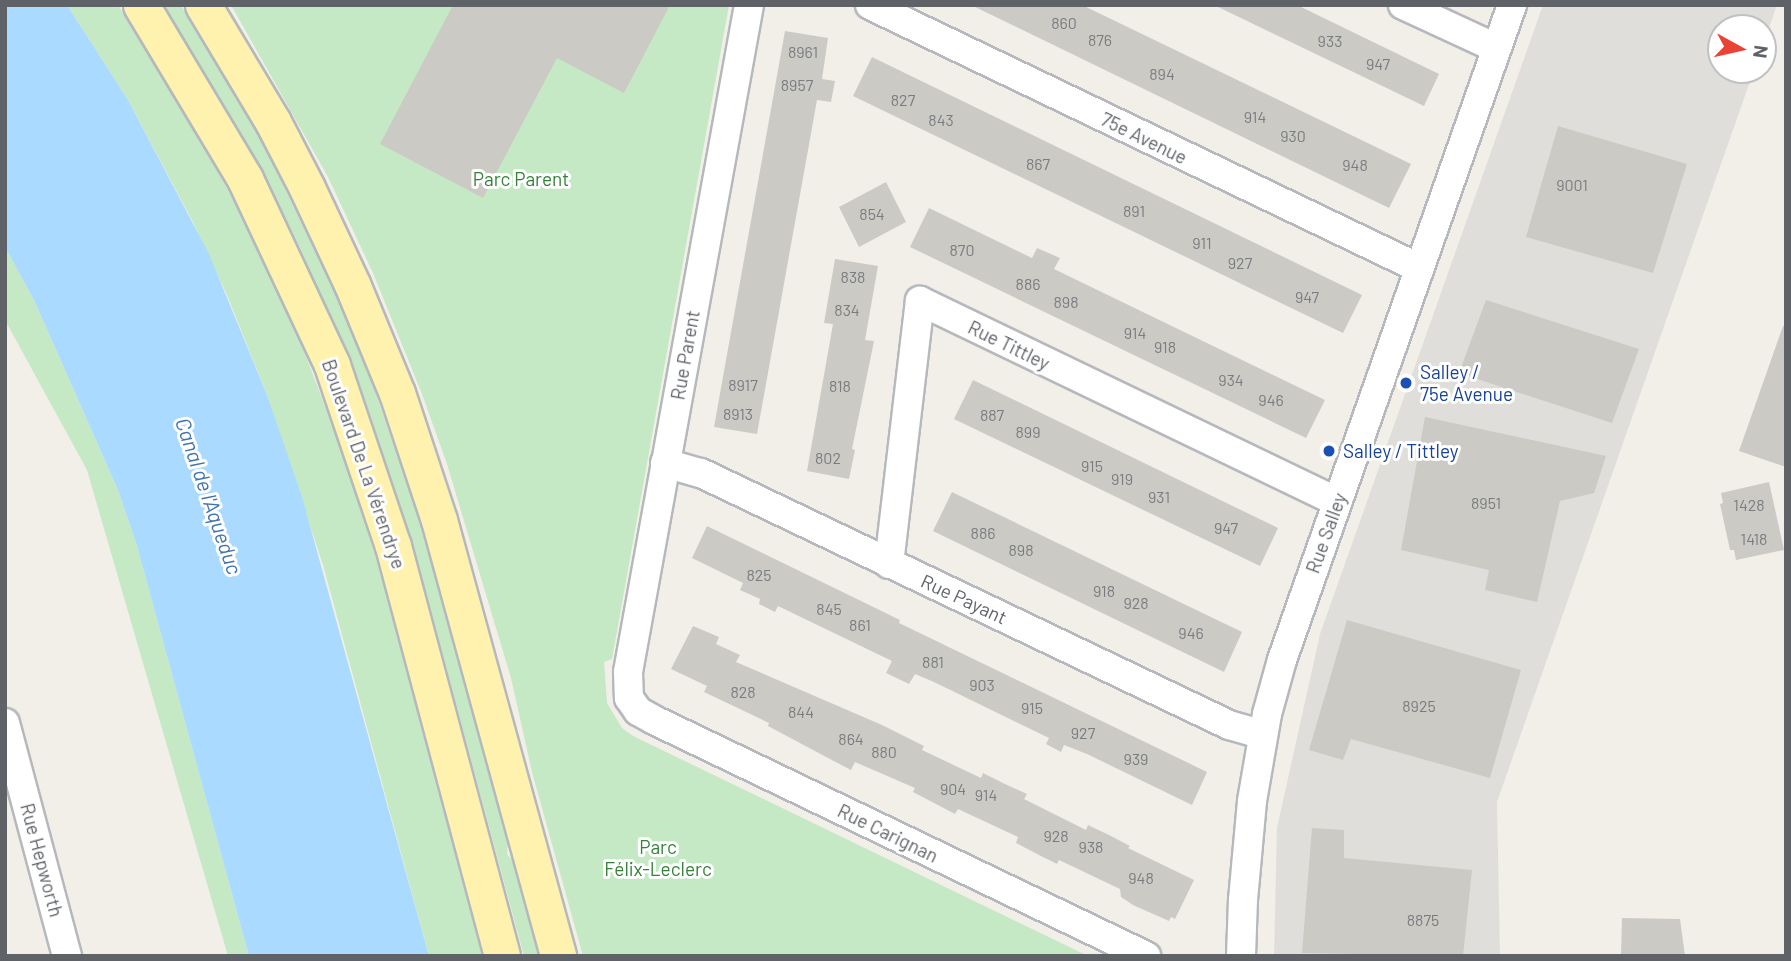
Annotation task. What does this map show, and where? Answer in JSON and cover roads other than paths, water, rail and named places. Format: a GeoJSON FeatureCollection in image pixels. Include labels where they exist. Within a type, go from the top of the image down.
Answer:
{"type":"FeatureCollection","features":[{"type":"Feature","properties":{"kind":"main road","name":"Boulevard De La Vérendrye"},"geometry":{"type":"LineString","coordinates":[[141,5],[204,107],[255,198],[332,365],[394,546],[502,956]]}},
{"type":"Feature","properties":{"kind":"main road"},"geometry":{"type":"LineString","coordinates":[[203,5],[273,122],[307,188],[352,284],[397,393],[439,520],[558,956]]}},
{"type":"Feature","properties":{"kind":"street","name":"Rue Parent"},"geometry":{"type":"LineString","coordinates":[[633,705],[627,680],[748,5]]}},
{"type":"Feature","properties":{"kind":"street","name":"75e Avenue"},"geometry":{"type":"LineString","coordinates":[[870,5],[1419,268]]}},
{"type":"Feature","properties":{"kind":"street"},"geometry":{"type":"LineString","coordinates":[[1403,5],[1496,48]]}},
{"type":"Feature","properties":{"kind":"street","name":"Rue Salley"},"geometry":{"type":"LineString","coordinates":[[1241,956],[1248,834],[1263,735],[1282,660],[1512,5]]}},
{"type":"Feature","properties":{"kind":"street","name":"Rue Tittley"},"geometry":{"type":"LineString","coordinates":[[889,564],[920,301],[1337,502]]}},
{"type":"Feature","properties":{"kind":"street","name":"Rue Payant"},"geometry":{"type":"LineString","coordinates":[[665,463],[701,473],[1238,729],[1263,735]]}},
{"type":"Feature","properties":{"kind":"street","name":"Rue Carignan"},"geometry":{"type":"LineString","coordinates":[[633,705],[654,720],[1146,956]]}},
{"type":"Feature","properties":{"kind":"street","name":"Rue Hepworth"},"geometry":{"type":"LineString","coordinates":[[5,723],[67,956]]}},
{"type":"Feature","properties":{"kind":"water","name":"Canal de l'Aqueduc"},"geometry":{"type":"Polygon","coordinates":[[[5,5],[67,5],[128,100],[209,254],[267,395],[302,497],[429,956],[249,956],[137,546],[118,490],[34,300],[5,247],[5,5]]]}},
{"type":"Feature","properties":{"kind":"place","name":"Salley / 75e Avenue"},"geometry":{"type":"Point","coordinates":[1406,383]}},
{"type":"Feature","properties":{"kind":"place","name":"Salley / Tittley"},"geometry":{"type":"Point","coordinates":[1329,451]}},
{"type":"Feature","properties":{"kind":"park label","name":"Parc Parent"},"geometry":{"type":"Point","coordinates":[521,179]}},
{"type":"Feature","properties":{"kind":"park label","name":"Parc Félix-Leclerc"},"geometry":{"type":"Point","coordinates":[658,858]}}]}
